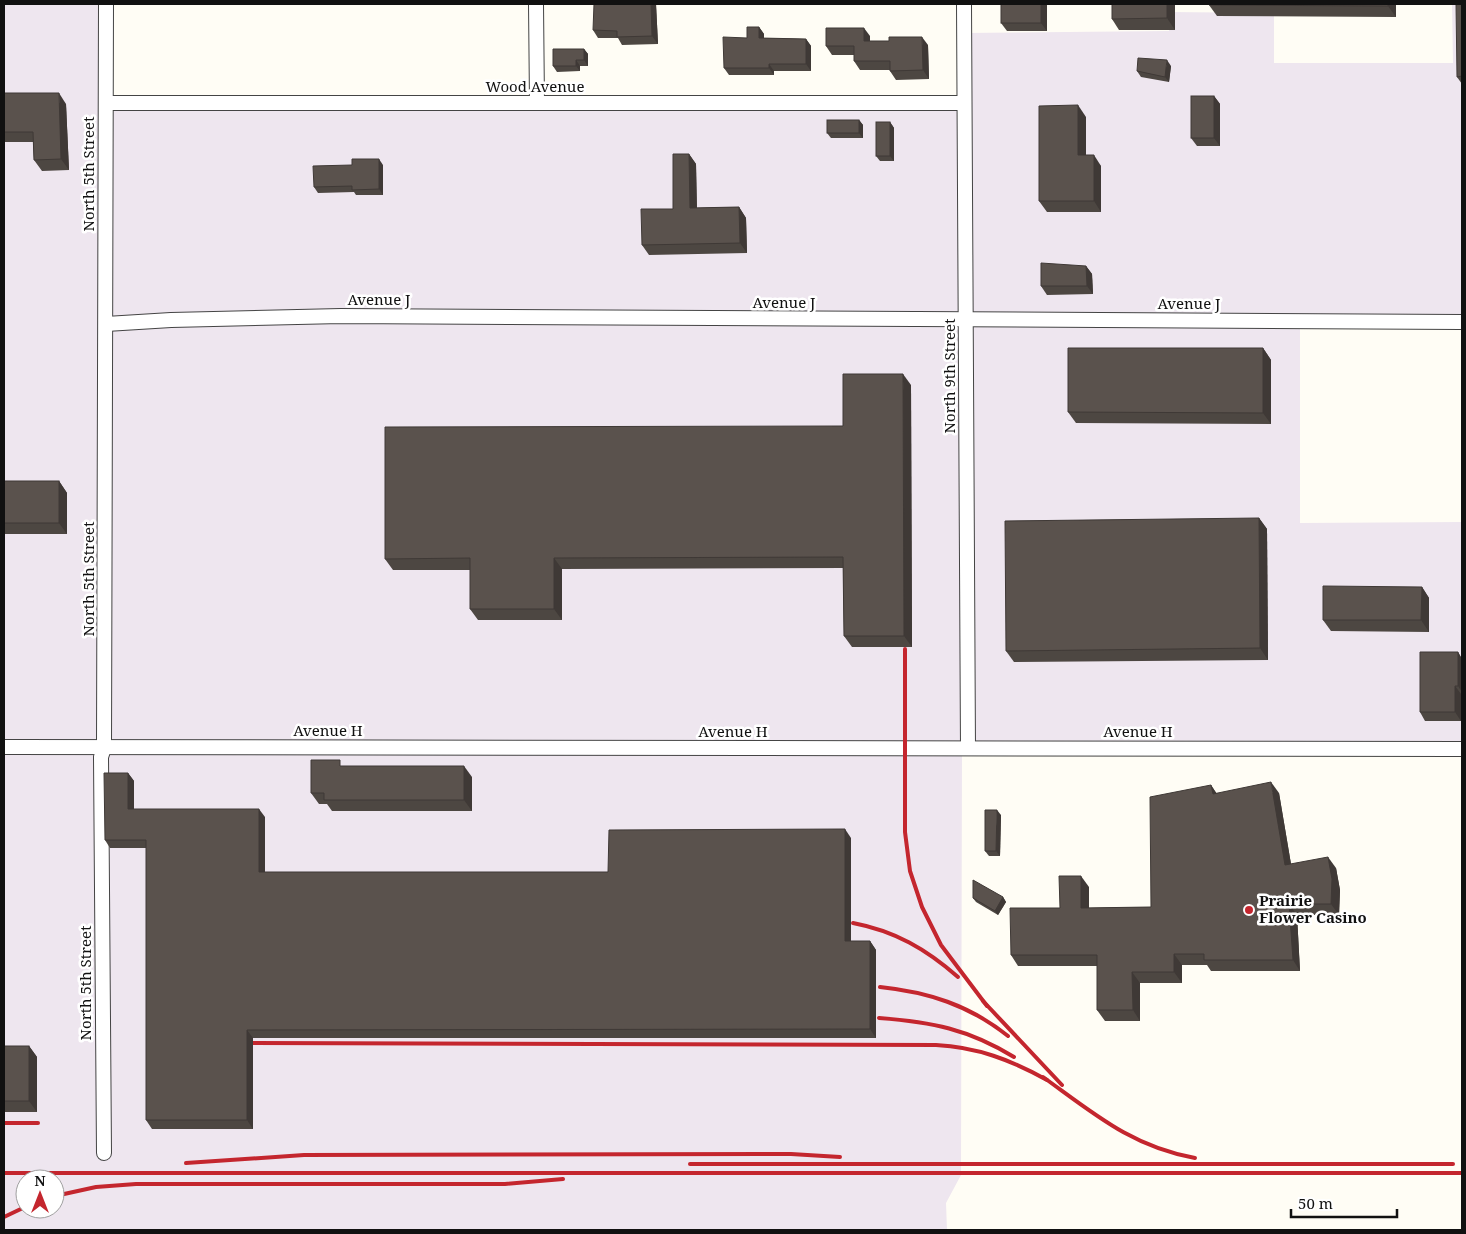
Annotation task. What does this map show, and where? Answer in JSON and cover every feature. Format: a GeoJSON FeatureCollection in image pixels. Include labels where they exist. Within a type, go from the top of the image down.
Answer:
{"type":"FeatureCollection","features":[{"type":"Feature","properties":{"kind":"street","name":"North 5th Street"},"geometry":{"type":"LineString","coordinates":[[104,1153],[101,757],[104,748],[106,4]]}},
{"type":"Feature","properties":{"kind":"street"},"geometry":{"type":"LineString","coordinates":[[536,4],[537,103]]}},
{"type":"Feature","properties":{"kind":"street","name":"North 9th Street"},"geometry":{"type":"LineString","coordinates":[[964,4],[968,748]]}},
{"type":"Feature","properties":{"kind":"street","name":"Wood Avenue"},"geometry":{"type":"LineString","coordinates":[[106,103],[964,103]]}},
{"type":"Feature","properties":{"kind":"street","name":"Avenue J"},"geometry":{"type":"LineString","coordinates":[[106,324],[171,320],[340,316],[1462,322]]}},
{"type":"Feature","properties":{"kind":"street","name":"Avenue H"},"geometry":{"type":"LineString","coordinates":[[4,747],[1462,748]]}},
{"type":"Feature","properties":{"kind":"shaded area"},"geometry":{"type":"Polygon","coordinates":[[[4,4],[104,4],[106,102],[964,103],[964,33],[1169,31],[1169,12],[1274,13],[1274,63],[1453,63],[1452,4],[1462,4],[1462,322],[1300,321],[1300,523],[1462,522],[1462,750],[962,750],[961,1175],[946,1203],[947,1230],[4,1230],[4,4]]]}},
{"type":"Feature","properties":{"kind":"building"},"geometry":{"type":"Polygon","coordinates":[[[594,4],[651,4],[652,36],[617,37],[617,31],[593,30],[594,4]]]}},
{"type":"Feature","properties":{"kind":"building"},"geometry":{"type":"Polygon","coordinates":[[[1001,4],[1041,4],[1041,23],[1001,23],[1001,4]]]}},
{"type":"Feature","properties":{"kind":"building"},"geometry":{"type":"Polygon","coordinates":[[[1112,4],[1167,4],[1167,18],[1112,19],[1112,4]]]}},
{"type":"Feature","properties":{"kind":"building"},"geometry":{"type":"Polygon","coordinates":[[[1388,4],[1388,6],[1209,5],[1388,4]]]}},
{"type":"Feature","properties":{"kind":"building"},"geometry":{"type":"Polygon","coordinates":[[[1456,4],[1462,4],[1462,76],[1457,77],[1456,4]]]}},
{"type":"Feature","properties":{"kind":"building"},"geometry":{"type":"Polygon","coordinates":[[[747,27],[759,27],[759,38],[806,39],[806,64],[769,64],[769,68],[724,68],[723,37],[747,38],[747,27]]]}},
{"type":"Feature","properties":{"kind":"building"},"geometry":{"type":"Polygon","coordinates":[[[826,28],[864,28],[864,41],[889,41],[889,37],[922,37],[923,70],[890,71],[890,61],[854,61],[854,46],[826,46],[826,28]]]}},
{"type":"Feature","properties":{"kind":"building"},"geometry":{"type":"Polygon","coordinates":[[[553,49],[584,49],[584,60],[576,60],[576,66],[553,66],[553,49]]]}},
{"type":"Feature","properties":{"kind":"building"},"geometry":{"type":"Polygon","coordinates":[[[1138,58],[1167,60],[1165,77],[1137,71],[1138,58]]]}},
{"type":"Feature","properties":{"kind":"building"},"geometry":{"type":"Polygon","coordinates":[[[4,93],[59,93],[61,159],[34,160],[33,132],[4,132],[4,93]]]}},
{"type":"Feature","properties":{"kind":"building"},"geometry":{"type":"Polygon","coordinates":[[[1191,96],[1214,96],[1214,138],[1191,138],[1191,96]]]}},
{"type":"Feature","properties":{"kind":"building"},"geometry":{"type":"Polygon","coordinates":[[[1078,105],[1078,155],[1094,155],[1094,201],[1039,201],[1039,106],[1078,105]]]}},
{"type":"Feature","properties":{"kind":"building"},"geometry":{"type":"Polygon","coordinates":[[[827,120],[859,120],[859,133],[827,133],[827,120]]]}},
{"type":"Feature","properties":{"kind":"building"},"geometry":{"type":"Polygon","coordinates":[[[876,122],[890,122],[890,156],[876,156],[876,122]]]}},
{"type":"Feature","properties":{"kind":"building"},"geometry":{"type":"Polygon","coordinates":[[[673,154],[689,154],[690,208],[739,207],[740,243],[642,245],[641,209],[673,209],[673,154]]]}},
{"type":"Feature","properties":{"kind":"building"},"geometry":{"type":"Polygon","coordinates":[[[352,159],[379,159],[379,189],[352,190],[352,186],[314,187],[313,166],[352,165],[352,159]]]}},
{"type":"Feature","properties":{"kind":"building"},"geometry":{"type":"Polygon","coordinates":[[[1041,263],[1086,266],[1087,286],[1041,286],[1041,263]]]}},
{"type":"Feature","properties":{"kind":"building"},"geometry":{"type":"Polygon","coordinates":[[[1068,348],[1263,348],[1263,413],[1068,412],[1068,348]]]}},
{"type":"Feature","properties":{"kind":"building"},"geometry":{"type":"Polygon","coordinates":[[[843,374],[903,374],[904,636],[844,636],[843,557],[554,558],[554,609],[470,609],[470,558],[385,559],[385,427],[843,426],[843,374]]]}},
{"type":"Feature","properties":{"kind":"building"},"geometry":{"type":"Polygon","coordinates":[[[4,481],[59,481],[59,523],[4,523],[4,481]]]}},
{"type":"Feature","properties":{"kind":"building"},"geometry":{"type":"Polygon","coordinates":[[[1259,518],[1260,648],[1006,651],[1005,521],[1259,518]]]}},
{"type":"Feature","properties":{"kind":"building"},"geometry":{"type":"Polygon","coordinates":[[[1323,586],[1422,587],[1421,620],[1323,620],[1323,586]]]}},
{"type":"Feature","properties":{"kind":"building"},"geometry":{"type":"Polygon","coordinates":[[[1420,652],[1458,652],[1458,686],[1455,686],[1455,712],[1420,712],[1420,652]]]}},
{"type":"Feature","properties":{"kind":"building"},"geometry":{"type":"Polygon","coordinates":[[[311,760],[340,760],[340,766],[464,766],[464,800],[324,800],[324,793],[311,793],[311,760]]]}},
{"type":"Feature","properties":{"kind":"building"},"geometry":{"type":"Polygon","coordinates":[[[104,773],[128,773],[128,809],[259,809],[259,872],[608,872],[609,830],[845,829],[845,941],[870,941],[870,1029],[247,1030],[247,1120],[146,1120],[146,840],[105,840],[104,773]]]}},
{"type":"Feature","properties":{"kind":"building","name":"Prairie Flower Casino"},"geometry":{"type":"Polygon","coordinates":[[[1271,782],[1285,865],[1328,857],[1332,879],[1331,904],[1289,904],[1293,960],[1204,960],[1204,954],[1174,954],[1174,972],[1132,972],[1133,1010],[1097,1010],[1097,955],[1011,955],[1010,908],[1060,908],[1059,876],[1081,876],[1081,908],[1151,907],[1150,797],[1211,785],[1213,794],[1271,782]]]}},
{"type":"Feature","properties":{"kind":"building"},"geometry":{"type":"Polygon","coordinates":[[[985,810],[997,810],[996,851],[985,851],[985,810]]]}},
{"type":"Feature","properties":{"kind":"building"},"geometry":{"type":"Polygon","coordinates":[[[973,880],[1003,897],[995,911],[973,898],[973,880]]]}},
{"type":"Feature","properties":{"kind":"building"},"geometry":{"type":"Polygon","coordinates":[[[4,1046],[29,1046],[29,1101],[4,1101],[4,1046]]]}},
{"type":"Feature","properties":{"kind":"railway"},"geometry":{"type":"LineString","coordinates":[[905,649],[905,832],[910,871],[922,907],[941,945],[987,1006]]}},
{"type":"Feature","properties":{"kind":"railway"},"geometry":{"type":"LineString","coordinates":[[853,923],[883,931],[909,942],[934,958],[958,977]]}},
{"type":"Feature","properties":{"kind":"railway"},"geometry":{"type":"LineString","coordinates":[[880,987],[915,992],[963,1008],[1008,1036]]}},
{"type":"Feature","properties":{"kind":"railway"},"geometry":{"type":"LineString","coordinates":[[983,1001],[1062,1085]]}},
{"type":"Feature","properties":{"kind":"railway"},"geometry":{"type":"LineString","coordinates":[[879,1018],[916,1022],[965,1033],[997,1047],[1014,1057]]}},
{"type":"Feature","properties":{"kind":"railway"},"geometry":{"type":"LineString","coordinates":[[253,1043],[936,1045],[966,1048],[993,1056],[1020,1066],[1047,1080]]}},
{"type":"Feature","properties":{"kind":"railway"},"geometry":{"type":"LineString","coordinates":[[1043,1077],[1096,1116],[1132,1137],[1172,1153],[1195,1158]]}},
{"type":"Feature","properties":{"kind":"railway"},"geometry":{"type":"LineString","coordinates":[[4,1123],[38,1123]]}},
{"type":"Feature","properties":{"kind":"railway"},"geometry":{"type":"LineString","coordinates":[[186,1163],[304,1155],[791,1154],[840,1157]]}},
{"type":"Feature","properties":{"kind":"railway"},"geometry":{"type":"LineString","coordinates":[[690,1164],[1453,1164]]}},
{"type":"Feature","properties":{"kind":"railway"},"geometry":{"type":"LineString","coordinates":[[4,1173],[1462,1173]]}},
{"type":"Feature","properties":{"kind":"railway"},"geometry":{"type":"LineString","coordinates":[[65,1194],[96,1187],[136,1184],[505,1184],[563,1179]]}},
{"type":"Feature","properties":{"kind":"railway"},"geometry":{"type":"LineString","coordinates":[[4,1217],[15,1212]]}},
{"type":"Feature","properties":{"kind":"place","name":"Prairie Flower Casino"},"geometry":{"type":"Point","coordinates":[1249,910]}}]}
